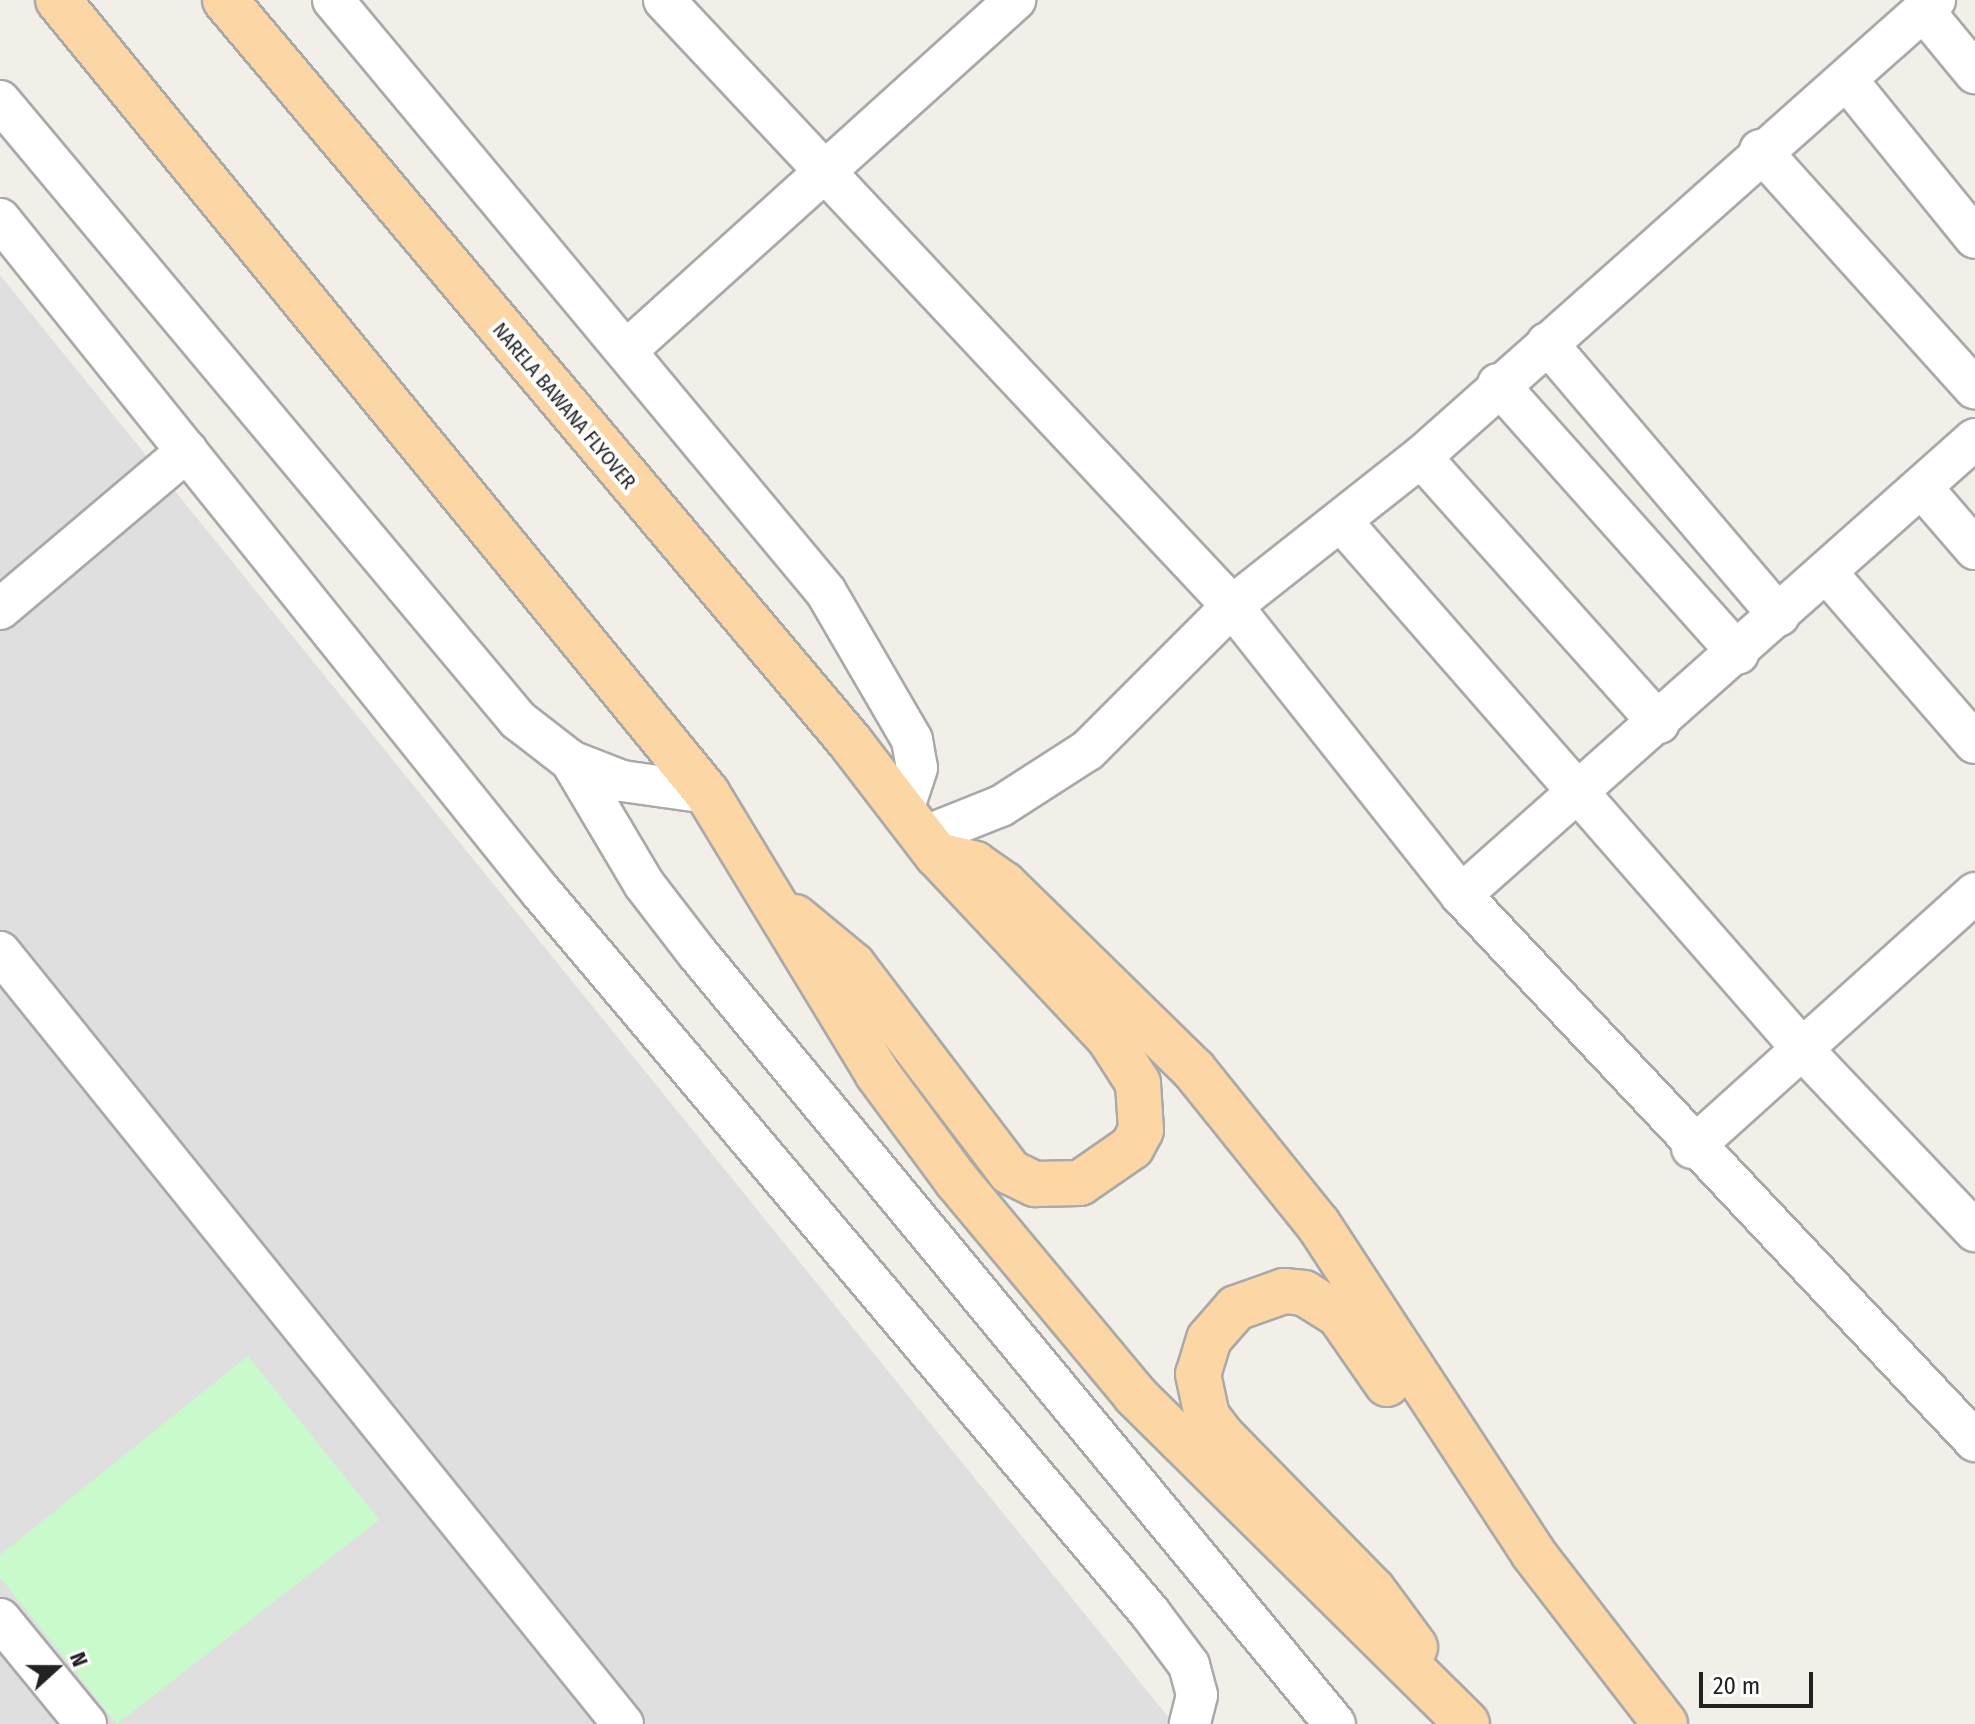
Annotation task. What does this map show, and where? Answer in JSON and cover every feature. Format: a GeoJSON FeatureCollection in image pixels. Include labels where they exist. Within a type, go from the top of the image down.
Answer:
{"type":"FeatureCollection","features":[{"type":"Feature","properties":{"kind":"main road"},"geometry":{"type":"LineString","coordinates":[[58,0],[707,793],[877,1073],[1125,1383],[1468,1724]]}},
{"type":"Feature","properties":{"kind":"main road","name":"NARELA BAWANA FLYOVER"},"geometry":{"type":"LineString","coordinates":[[225,0],[921,835],[1127,1059],[1138,1083],[1141,1130],[1121,1160],[1080,1183],[1035,1184],[1010,1172],[853,965],[774,901]]}},
{"type":"Feature","properties":{"kind":"main road"},"geometry":{"type":"LineString","coordinates":[[921,835],[975,864],[1004,884],[1194,1070],[1318,1224],[1533,1553],[1665,1724]]}},
{"type":"Feature","properties":{"kind":"main road"},"geometry":{"type":"LineString","coordinates":[[1468,1724],[1373,1590],[1207,1416],[1198,1374],[1209,1339],[1252,1297],[1284,1291],[1322,1302],[1339,1315],[1411,1420],[1533,1553]]}},
{"type":"Feature","properties":{"kind":"street"},"geometry":{"type":"LineString","coordinates":[[333,0],[826,592],[898,706],[917,768],[921,835],[1001,806],[1088,750],[1232,606],[1421,457],[1498,384],[1760,150],[1847,80],[1929,5],[1975,73]]}},
{"type":"Feature","properties":{"kind":"street"},"geometry":{"type":"LineString","coordinates":[[664,0],[820,171],[1232,606],[1461,895],[1692,1148],[1975,1441]]}},
{"type":"Feature","properties":{"kind":"street"},"geometry":{"type":"LineString","coordinates":[[627,350],[820,171],[1015,0]]}},
{"type":"Feature","properties":{"kind":"street"},"geometry":{"type":"LineString","coordinates":[[1847,80],[1975,238]]}},
{"type":"Feature","properties":{"kind":"street"},"geometry":{"type":"LineString","coordinates":[[0,101],[393,577],[518,720],[571,761],[622,781],[707,793]]}},
{"type":"Feature","properties":{"kind":"street"},"geometry":{"type":"LineString","coordinates":[[1760,150],[1975,389]]}},
{"type":"Feature","properties":{"kind":"street"},"geometry":{"type":"LineString","coordinates":[[0,219],[541,892],[1150,1613],[1189,1665],[1197,1695],[1190,1724]]}},
{"type":"Feature","properties":{"kind":"street"},"geometry":{"type":"LineString","coordinates":[[1547,343],[1779,616]]}},
{"type":"Feature","properties":{"kind":"street"},"geometry":{"type":"LineString","coordinates":[[1498,384],[1738,653]]}},
{"type":"Feature","properties":{"kind":"street"},"geometry":{"type":"LineString","coordinates":[[1461,895],[1578,796],[1924,490],[1975,439]]}},
{"type":"Feature","properties":{"kind":"street"},"geometry":{"type":"LineString","coordinates":[[0,609],[187,451]]}},
{"type":"Feature","properties":{"kind":"street"},"geometry":{"type":"LineString","coordinates":[[1421,457],[1659,723]]}},
{"type":"Feature","properties":{"kind":"street"},"geometry":{"type":"LineString","coordinates":[[1924,490],[1975,549]]}},
{"type":"Feature","properties":{"kind":"street"},"geometry":{"type":"LineString","coordinates":[[1341,521],[1578,796],[1805,1052],[1975,1231]]}},
{"type":"Feature","properties":{"kind":"street"},"geometry":{"type":"LineString","coordinates":[[1827,573],[1975,743]]}},
{"type":"Feature","properties":{"kind":"street"},"geometry":{"type":"LineString","coordinates":[[571,761],[644,884],[698,954],[1335,1724]]}},
{"type":"Feature","properties":{"kind":"street"},"geometry":{"type":"LineString","coordinates":[[1692,1148],[1805,1052],[1975,893]]}},
{"type":"Feature","properties":{"kind":"street"},"geometry":{"type":"LineString","coordinates":[[0,952],[623,1724]]}},
{"type":"Feature","properties":{"kind":"street"},"geometry":{"type":"LineString","coordinates":[[0,1619],[86,1724]]}},
{"type":"Feature","properties":{"kind":"shaded area"},"geometry":{"type":"Polygon","coordinates":[[[0,275],[1174,1724],[0,1724],[0,275]]]}},
{"type":"Feature","properties":{"kind":"green space"},"geometry":{"type":"Polygon","coordinates":[[[248,1356],[379,1520],[117,1724],[0,1577],[0,1555],[248,1356]]]}}]}
